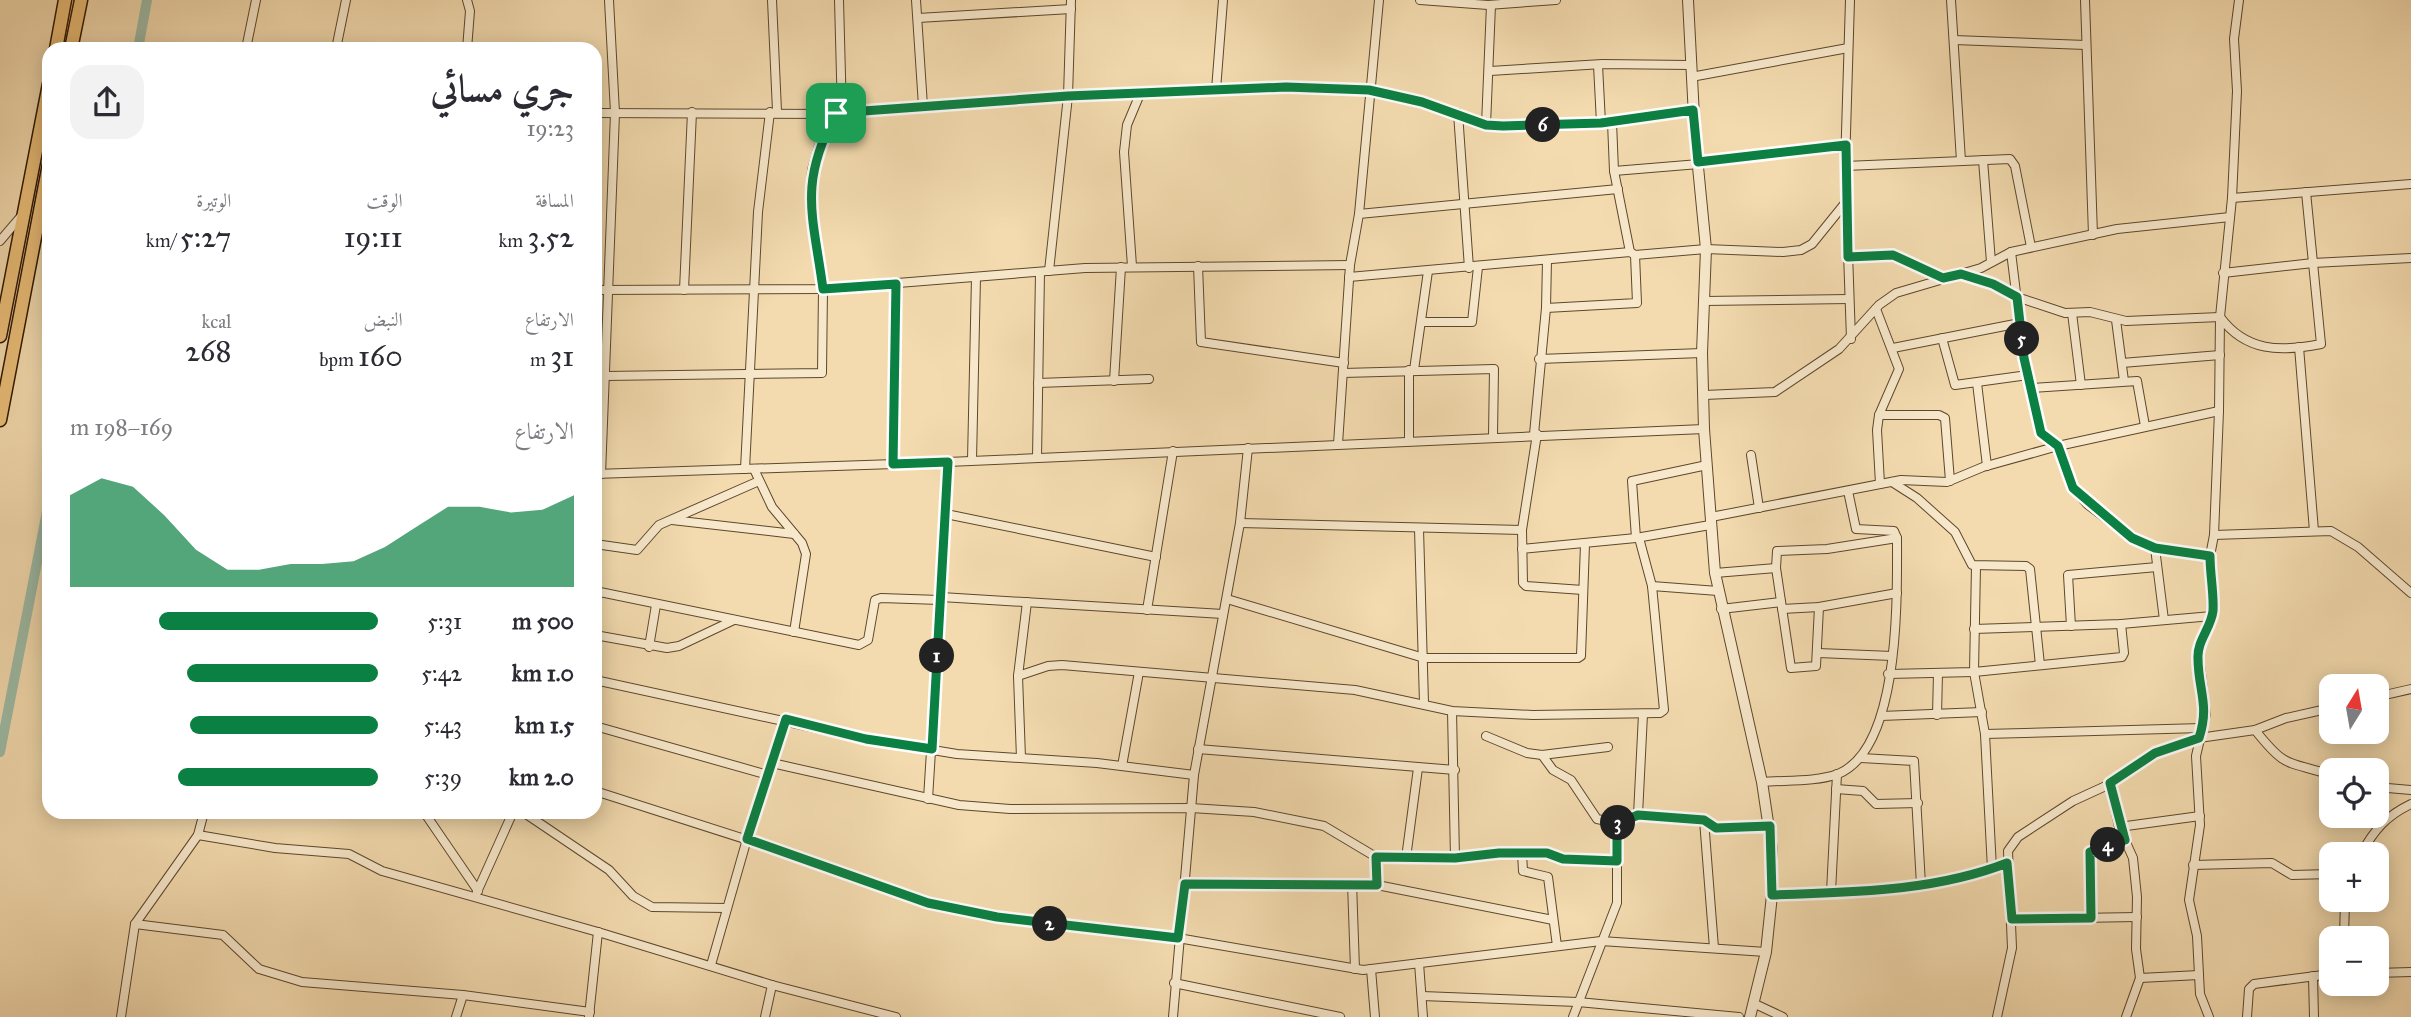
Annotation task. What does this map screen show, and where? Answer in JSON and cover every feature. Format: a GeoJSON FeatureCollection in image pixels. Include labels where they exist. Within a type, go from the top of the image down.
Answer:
{"type":"FeatureCollection","features":[{"type":"Feature","properties":{"kind":"highway"},"geometry":{"type":"LineString","coordinates":[[57,42],[65,0]]}},
{"type":"Feature","properties":{"kind":"highway"},"geometry":{"type":"LineString","coordinates":[[72,42],[81,0]]}},
{"type":"Feature","properties":{"kind":"highway"},"geometry":{"type":"LineString","coordinates":[[0,337],[42,120]]}},
{"type":"Feature","properties":{"kind":"highway"},"geometry":{"type":"LineString","coordinates":[[0,420],[42,201]]}},
{"type":"Feature","properties":{"kind":"street"},"geometry":{"type":"LineString","coordinates":[[247,42],[256,0]]}},
{"type":"Feature","properties":{"kind":"street"},"geometry":{"type":"LineString","coordinates":[[337,42],[346,0]]}},
{"type":"Feature","properties":{"kind":"street"},"geometry":{"type":"LineString","coordinates":[[467,0],[470,11],[468,42]]}},
{"type":"Feature","properties":{"kind":"street"},"geometry":{"type":"LineString","coordinates":[[602,418],[615,113],[609,0]]}},
{"type":"Feature","properties":{"kind":"street"},"geometry":{"type":"LineString","coordinates":[[772,0],[773,111],[758,212],[753,290],[749,469],[759,481],[772,507],[796,534],[806,554],[794,632]]}},
{"type":"Feature","properties":{"kind":"street"},"geometry":{"type":"LineString","coordinates":[[605,376],[822,373],[823,289],[810,205],[812,170],[819,146],[839,113],[839,0]]}},
{"type":"Feature","properties":{"kind":"street"},"geometry":{"type":"LineString","coordinates":[[916,0],[923,106]]}},
{"type":"Feature","properties":{"kind":"street"},"geometry":{"type":"LineString","coordinates":[[1216,90],[1223,0]]}},
{"type":"Feature","properties":{"kind":"street"},"geometry":{"type":"LineString","coordinates":[[1338,444],[1350,265],[1359,214],[1379,0]]}},
{"type":"Feature","properties":{"kind":"street"},"geometry":{"type":"LineString","coordinates":[[1420,0],[1491,5],[1556,0]]}},
{"type":"Feature","properties":{"kind":"street"},"geometry":{"type":"LineString","coordinates":[[1688,0],[1693,110],[1706,249],[1702,353],[1704,429],[1715,573],[1770,826],[1772,895],[1766,952],[1750,1017]]}},
{"type":"Feature","properties":{"kind":"street"},"geometry":{"type":"LineString","coordinates":[[1850,0],[1846,202],[1851,339]]}},
{"type":"Feature","properties":{"kind":"street"},"geometry":{"type":"LineString","coordinates":[[1951,0],[1961,161]]}},
{"type":"Feature","properties":{"kind":"street"},"geometry":{"type":"LineString","coordinates":[[2085,0],[2092,235]]}},
{"type":"Feature","properties":{"kind":"street"},"geometry":{"type":"LineString","coordinates":[[2209,1017],[2202,1003],[2197,936],[2189,900],[2200,816],[2195,769],[2205,700],[2198,649],[2212,616],[2210,556],[2214,535],[2220,317],[2232,198],[2236,91],[2234,39],[2239,0]]}},
{"type":"Feature","properties":{"kind":"street"},"geometry":{"type":"LineString","coordinates":[[918,18],[1071,5],[1068,96],[1044,271],[1037,458]]}},
{"type":"Feature","properties":{"kind":"street"},"geometry":{"type":"LineString","coordinates":[[1486,125],[1491,5]]}},
{"type":"Feature","properties":{"kind":"street"},"geometry":{"type":"LineString","coordinates":[[1954,40],[2086,45]]}},
{"type":"Feature","properties":{"kind":"street"},"geometry":{"type":"LineString","coordinates":[[1691,77],[1848,48]]}},
{"type":"Feature","properties":{"kind":"street"},"geometry":{"type":"LineString","coordinates":[[1490,71],[1598,65],[1690,65]]}},
{"type":"Feature","properties":{"kind":"street"},"geometry":{"type":"LineString","coordinates":[[1598,65],[1601,123]]}},
{"type":"Feature","properties":{"kind":"street"},"geometry":{"type":"LineString","coordinates":[[602,113],[839,113],[1068,96],[1286,87],[1369,90],[1458,113],[1486,125],[1601,123],[1693,110]]}},
{"type":"Feature","properties":{"kind":"street"},"geometry":{"type":"LineString","coordinates":[[1132,266],[1124,152],[1127,125],[1140,94]]}},
{"type":"Feature","properties":{"kind":"street"},"geometry":{"type":"LineString","coordinates":[[684,290],[692,112]]}},
{"type":"Feature","properties":{"kind":"street"},"geometry":{"type":"LineString","coordinates":[[1458,113],[1469,268]]}},
{"type":"Feature","properties":{"kind":"street"},"geometry":{"type":"LineString","coordinates":[[1546,308],[1637,303],[1632,253],[1614,171],[1612,122]]}},
{"type":"Feature","properties":{"kind":"street"},"geometry":{"type":"LineString","coordinates":[[1614,171],[1846,145]]}},
{"type":"Feature","properties":{"kind":"street"},"geometry":{"type":"LineString","coordinates":[[1983,160],[1991,262]]}},
{"type":"Feature","properties":{"kind":"street"},"geometry":{"type":"LineString","coordinates":[[1846,166],[2013,161],[2031,247]]}},
{"type":"Feature","properties":{"kind":"street"},"geometry":{"type":"LineString","coordinates":[[2232,198],[2411,184]]}},
{"type":"Feature","properties":{"kind":"street"},"geometry":{"type":"LineString","coordinates":[[1359,214],[1464,206],[1618,189]]}},
{"type":"Feature","properties":{"kind":"street"},"geometry":{"type":"LineString","coordinates":[[2220,317],[2237,337],[2262,348],[2320,344],[2305,192]]}},
{"type":"Feature","properties":{"kind":"street"},"geometry":{"type":"LineString","coordinates":[[1349,277],[1632,253],[1706,249],[1783,252],[1801,250],[1812,244],[1846,202]]}},
{"type":"Feature","properties":{"kind":"street"},"geometry":{"type":"LineString","coordinates":[[0,241],[24,213]]}},
{"type":"Feature","properties":{"kind":"street"},"geometry":{"type":"LineString","coordinates":[[1704,395],[1775,392],[1799,379],[1851,339],[1876,309],[1896,293],[1961,274],[2011,252],[2136,226],[2230,217]]}},
{"type":"Feature","properties":{"kind":"street"},"geometry":{"type":"LineString","coordinates":[[2011,252],[2028,375],[2041,433],[2058,446],[2073,488],[2079,496],[2132,538],[2155,548],[2210,556]]}},
{"type":"Feature","properties":{"kind":"street"},"geometry":{"type":"LineString","coordinates":[[1848,257],[1893,255],[1943,278]]}},
{"type":"Feature","properties":{"kind":"street"},"geometry":{"type":"LineString","coordinates":[[2223,274],[2313,263],[2411,258]]}},
{"type":"Feature","properties":{"kind":"street"},"geometry":{"type":"LineString","coordinates":[[1547,260],[1546,308],[1539,359],[1535,434],[1522,530],[1524,585],[1583,590]]}},
{"type":"Feature","properties":{"kind":"street"},"geometry":{"type":"LineString","coordinates":[[602,290],[823,289],[1132,266],[1350,265]]}},
{"type":"Feature","properties":{"kind":"street"},"geometry":{"type":"LineString","coordinates":[[1198,266],[1201,342],[1344,363]]}},
{"type":"Feature","properties":{"kind":"street"},"geometry":{"type":"LineString","coordinates":[[1114,381],[1121,267]]}},
{"type":"Feature","properties":{"kind":"street"},"geometry":{"type":"LineString","coordinates":[[1420,322],[1472,322],[1478,267]]}},
{"type":"Feature","properties":{"kind":"street"},"geometry":{"type":"LineString","coordinates":[[1409,440],[1411,370],[1428,271]]}},
{"type":"Feature","properties":{"kind":"street"},"geometry":{"type":"LineString","coordinates":[[1961,274],[1993,284],[2017,297],[2072,313],[2090,312],[2116,320],[2220,317]]}},
{"type":"Feature","properties":{"kind":"street"},"geometry":{"type":"LineString","coordinates":[[972,460],[976,277]]}},
{"type":"Feature","properties":{"kind":"street"},"geometry":{"type":"LineString","coordinates":[[893,464],[896,284]]}},
{"type":"Feature","properties":{"kind":"street"},"geometry":{"type":"LineString","coordinates":[[1704,301],[1849,299]]}},
{"type":"Feature","properties":{"kind":"street"},"geometry":{"type":"LineString","coordinates":[[1876,309],[1899,369],[1879,415],[1877,430],[1880,484]]}},
{"type":"Feature","properties":{"kind":"street"},"geometry":{"type":"LineString","coordinates":[[2072,313],[2081,385]]}},
{"type":"Feature","properties":{"kind":"street"},"geometry":{"type":"LineString","coordinates":[[2116,320],[2124,381]]}},
{"type":"Feature","properties":{"kind":"street"},"geometry":{"type":"LineString","coordinates":[[1893,348],[2020,323]]}},
{"type":"Feature","properties":{"kind":"street"},"geometry":{"type":"LineString","coordinates":[[1942,338],[1953,383],[1977,383],[2028,375]]}},
{"type":"Feature","properties":{"kind":"street"},"geometry":{"type":"LineString","coordinates":[[2299,346],[2314,531]]}},
{"type":"Feature","properties":{"kind":"street"},"geometry":{"type":"LineString","coordinates":[[1539,359],[1702,353]]}},
{"type":"Feature","properties":{"kind":"street"},"geometry":{"type":"LineString","coordinates":[[2122,363],[2220,355]]}},
{"type":"Feature","properties":{"kind":"street"},"geometry":{"type":"LineString","coordinates":[[1343,373],[1495,369],[1493,436]]}},
{"type":"Feature","properties":{"kind":"street"},"geometry":{"type":"LineString","coordinates":[[1038,383],[1149,379]]}},
{"type":"Feature","properties":{"kind":"street"},"geometry":{"type":"LineString","coordinates":[[2031,388],[2133,380],[2139,384],[2145,426]]}},
{"type":"Feature","properties":{"kind":"street"},"geometry":{"type":"LineString","coordinates":[[1977,383],[1987,466]]}},
{"type":"Feature","properties":{"kind":"street"},"geometry":{"type":"LineString","coordinates":[[1522,549],[1638,538],[1759,508],[1892,482],[1950,481],[1987,466],[2058,446],[2219,411]]}},
{"type":"Feature","properties":{"kind":"street"},"geometry":{"type":"LineString","coordinates":[[1879,415],[1945,418],[1950,481]]}},
{"type":"Feature","properties":{"kind":"street"},"geometry":{"type":"LineString","coordinates":[[602,474],[948,462],[1535,434],[1704,429]]}},
{"type":"Feature","properties":{"kind":"street"},"geometry":{"type":"LineString","coordinates":[[1173,1017],[1194,775],[1240,523],[1248,448]]}},
{"type":"Feature","properties":{"kind":"street"},"geometry":{"type":"LineString","coordinates":[[1147,610],[1173,451]]}},
{"type":"Feature","properties":{"kind":"street"},"geometry":{"type":"LineString","coordinates":[[1751,454],[1759,508]]}},
{"type":"Feature","properties":{"kind":"street"},"geometry":{"type":"LineString","coordinates":[[928,799],[948,462]]}},
{"type":"Feature","properties":{"kind":"street"},"geometry":{"type":"LineString","coordinates":[[1018,676],[1054,665],[1355,691],[1424,703],[1452,711],[1533,715],[1643,714],[1664,710],[1652,586],[1638,538],[1632,481],[1707,465]]}},
{"type":"Feature","properties":{"kind":"street"},"geometry":{"type":"LineString","coordinates":[[602,545],[637,550],[653,530],[669,520],[759,481]]}},
{"type":"Feature","properties":{"kind":"street"},"geometry":{"type":"LineString","coordinates":[[1892,482],[1917,498],[1955,533],[1969,562],[1976,566],[2026,566],[2030,569],[2040,665]]}},
{"type":"Feature","properties":{"kind":"street"},"geometry":{"type":"LineString","coordinates":[[1762,782],[1837,774],[1861,758],[1874,737],[1881,716],[1892,656],[1897,593],[1897,538],[1894,531],[1856,529],[1848,491]]}},
{"type":"Feature","properties":{"kind":"street"},"geometry":{"type":"LineString","coordinates":[[946,513],[1156,558]]}},
{"type":"Feature","properties":{"kind":"street"},"geometry":{"type":"LineString","coordinates":[[669,520],[796,534]]}},
{"type":"Feature","properties":{"kind":"street"},"geometry":{"type":"LineString","coordinates":[[1240,523],[1522,530]]}},
{"type":"Feature","properties":{"kind":"street"},"geometry":{"type":"LineString","coordinates":[[1419,529],[1424,703]]}},
{"type":"Feature","properties":{"kind":"street"},"geometry":{"type":"LineString","coordinates":[[2214,535],[2332,531],[2344,536],[2411,593]]}},
{"type":"Feature","properties":{"kind":"street"},"geometry":{"type":"LineString","coordinates":[[1819,607],[1818,653],[1814,668],[1790,668],[1776,568],[1778,551],[1827,549],[1897,538]]}},
{"type":"Feature","properties":{"kind":"street"},"geometry":{"type":"LineString","coordinates":[[1227,599],[1424,658],[1580,657],[1585,544]]}},
{"type":"Feature","properties":{"kind":"street"},"geometry":{"type":"LineString","coordinates":[[2155,548],[2164,620]]}},
{"type":"Feature","properties":{"kind":"street"},"geometry":{"type":"LineString","coordinates":[[1976,566],[1974,673],[1985,734],[1992,869]]}},
{"type":"Feature","properties":{"kind":"street"},"geometry":{"type":"LineString","coordinates":[[2071,626],[2067,575],[2157,567]]}},
{"type":"Feature","properties":{"kind":"street"},"geometry":{"type":"LineString","coordinates":[[1715,573],[1776,568]]}},
{"type":"Feature","properties":{"kind":"street"},"geometry":{"type":"LineString","coordinates":[[1652,586],[1718,591]]}},
{"type":"Feature","properties":{"kind":"street"},"geometry":{"type":"LineString","coordinates":[[602,593],[859,645],[868,640],[875,600],[881,598],[1027,602],[1223,614]]}},
{"type":"Feature","properties":{"kind":"street"},"geometry":{"type":"LineString","coordinates":[[1721,609],[1819,607],[1897,593]]}},
{"type":"Feature","properties":{"kind":"street"},"geometry":{"type":"LineString","coordinates":[[1020,758],[1018,676],[1027,602]]}},
{"type":"Feature","properties":{"kind":"street"},"geometry":{"type":"LineString","coordinates":[[649,647],[656,605]]}},
{"type":"Feature","properties":{"kind":"street"},"geometry":{"type":"LineString","coordinates":[[1974,629],[2121,624],[2212,616]]}},
{"type":"Feature","properties":{"kind":"street"},"geometry":{"type":"LineString","coordinates":[[602,637],[649,647],[679,646],[734,620]]}},
{"type":"Feature","properties":{"kind":"street"},"geometry":{"type":"LineString","coordinates":[[1888,674],[1974,673],[2122,657],[2124,653],[2121,624]]}},
{"type":"Feature","properties":{"kind":"street"},"geometry":{"type":"LineString","coordinates":[[1818,653],[1892,656]]}},
{"type":"Feature","properties":{"kind":"street"},"geometry":{"type":"LineString","coordinates":[[1122,766],[1139,673]]}},
{"type":"Feature","properties":{"kind":"street"},"geometry":{"type":"LineString","coordinates":[[1937,715],[1938,673]]}},
{"type":"Feature","properties":{"kind":"street"},"geometry":{"type":"LineString","coordinates":[[602,681],[786,719],[866,739],[932,749],[1194,775]]}},
{"type":"Feature","properties":{"kind":"street"},"geometry":{"type":"LineString","coordinates":[[2389,694],[2411,689]]}},
{"type":"Feature","properties":{"kind":"street"},"geometry":{"type":"LineString","coordinates":[[1452,711],[1455,858]]}},
{"type":"Feature","properties":{"kind":"street"},"geometry":{"type":"LineString","coordinates":[[1997,1017],[2012,948],[2007,850],[2018,837],[2155,753],[2199,738],[2255,730],[2286,718],[2319,711]]}},
{"type":"Feature","properties":{"kind":"street"},"geometry":{"type":"LineString","coordinates":[[1881,716],[1982,712]]}},
{"type":"Feature","properties":{"kind":"street"},"geometry":{"type":"LineString","coordinates":[[1638,815],[1643,714]]}},
{"type":"Feature","properties":{"kind":"street"},"geometry":{"type":"LineString","coordinates":[[711,965],[747,839],[786,719]]}},
{"type":"Feature","properties":{"kind":"street"},"geometry":{"type":"LineString","coordinates":[[602,728],[768,775]]}},
{"type":"Feature","properties":{"kind":"street"},"geometry":{"type":"LineString","coordinates":[[1985,734],[2202,728]]}},
{"type":"Feature","properties":{"kind":"street"},"geometry":{"type":"LineString","coordinates":[[2255,730],[2277,758],[2290,765],[2319,772]]}},
{"type":"Feature","properties":{"kind":"street"},"geometry":{"type":"LineString","coordinates":[[1486,736],[1527,753],[1542,755],[1608,747]]}},
{"type":"Feature","properties":{"kind":"street"},"geometry":{"type":"LineString","coordinates":[[1198,750],[1455,770]]}},
{"type":"Feature","properties":{"kind":"street"},"geometry":{"type":"LineString","coordinates":[[1542,755],[1550,768],[1570,780],[1597,819],[1617,824],[1638,815],[1704,820],[1716,828],[1770,826]]}},
{"type":"Feature","properties":{"kind":"street"},"geometry":{"type":"LineString","coordinates":[[1861,758],[1914,761],[1922,885]]}},
{"type":"Feature","properties":{"kind":"street"},"geometry":{"type":"LineString","coordinates":[[772,763],[928,799],[1010,809],[1191,808],[1254,813],[1321,825],[1376,857],[1455,858],[1547,853],[1563,859],[1617,861]]}},
{"type":"Feature","properties":{"kind":"street"},"geometry":{"type":"LineString","coordinates":[[1406,858],[1418,768]]}},
{"type":"Feature","properties":{"kind":"street"},"geometry":{"type":"LineString","coordinates":[[1831,892],[1837,774]]}},
{"type":"Feature","properties":{"kind":"street"},"geometry":{"type":"LineString","coordinates":[[2110,783],[2119,827],[2133,858],[2136,949],[2140,978],[2126,1017]]}},
{"type":"Feature","properties":{"kind":"street"},"geometry":{"type":"LineString","coordinates":[[2389,788],[2411,790]]}},
{"type":"Feature","properties":{"kind":"street"},"geometry":{"type":"LineString","coordinates":[[1836,789],[1863,791],[1876,804],[1918,803]]}},
{"type":"Feature","properties":{"kind":"street"},"geometry":{"type":"LineString","coordinates":[[602,793],[747,839],[928,903],[997,917],[1178,938],[1355,969],[1601,941],[1766,952]]}},
{"type":"Feature","properties":{"kind":"street"},"geometry":{"type":"LineString","coordinates":[[2368,842],[2375,829],[2393,813],[2411,804]]}},
{"type":"Feature","properties":{"kind":"street"},"geometry":{"type":"LineString","coordinates":[[2119,827],[2200,816]]}},
{"type":"Feature","properties":{"kind":"street"},"geometry":{"type":"LineString","coordinates":[[121,1017],[135,924],[198,835],[202,819]]}},
{"type":"Feature","properties":{"kind":"street"},"geometry":{"type":"LineString","coordinates":[[429,819],[477,894]]}},
{"type":"Feature","properties":{"kind":"street"},"geometry":{"type":"LineString","coordinates":[[477,894],[510,819]]}},
{"type":"Feature","properties":{"kind":"street"},"geometry":{"type":"LineString","coordinates":[[533,819],[618,877],[642,902],[652,907],[727,908]]}},
{"type":"Feature","properties":{"kind":"street"},"geometry":{"type":"LineString","coordinates":[[1704,820],[1714,948]]}},
{"type":"Feature","properties":{"kind":"street"},"geometry":{"type":"LineString","coordinates":[[1573,1017],[1617,903],[1617,824]]}},
{"type":"Feature","properties":{"kind":"street"},"geometry":{"type":"LineString","coordinates":[[198,835],[275,848],[349,854],[382,871],[477,894],[772,985],[896,1017]]}},
{"type":"Feature","properties":{"kind":"street"},"geometry":{"type":"LineString","coordinates":[[2091,918],[2090,852],[2125,840]]}},
{"type":"Feature","properties":{"kind":"street"},"geometry":{"type":"LineString","coordinates":[[1522,853],[1522,872],[1548,877],[1558,946]]}},
{"type":"Feature","properties":{"kind":"street"},"geometry":{"type":"LineString","coordinates":[[1376,857],[1377,885]]}},
{"type":"Feature","properties":{"kind":"street"},"geometry":{"type":"LineString","coordinates":[[1772,895],[1922,885],[2007,863]]}},
{"type":"Feature","properties":{"kind":"street"},"geometry":{"type":"LineString","coordinates":[[2193,865],[2272,863],[2292,875],[2319,874]]}},
{"type":"Feature","properties":{"kind":"street"},"geometry":{"type":"LineString","coordinates":[[1352,883],[1355,969]]}},
{"type":"Feature","properties":{"kind":"street"},"geometry":{"type":"LineString","coordinates":[[1185,884],[1377,885],[1553,919]]}},
{"type":"Feature","properties":{"kind":"street"},"geometry":{"type":"LineString","coordinates":[[2012,919],[2137,917]]}},
{"type":"Feature","properties":{"kind":"street"},"geometry":{"type":"LineString","coordinates":[[135,924],[223,935],[259,969],[302,982],[463,995],[589,1014],[598,932]]}},
{"type":"Feature","properties":{"kind":"street"},"geometry":{"type":"LineString","coordinates":[[1419,963],[1423,1017]]}},
{"type":"Feature","properties":{"kind":"street"},"geometry":{"type":"LineString","coordinates":[[1371,969],[1375,1017]]}},
{"type":"Feature","properties":{"kind":"street"},"geometry":{"type":"LineString","coordinates":[[2389,972],[2411,972]]}},
{"type":"Feature","properties":{"kind":"street"},"geometry":{"type":"LineString","coordinates":[[2140,978],[2199,975]]}},
{"type":"Feature","properties":{"kind":"street"},"geometry":{"type":"LineString","coordinates":[[2247,1017],[2249,989],[2253,984],[2319,975]]}},
{"type":"Feature","properties":{"kind":"street"},"geometry":{"type":"LineString","coordinates":[[2313,976],[2314,1017]]}},
{"type":"Feature","properties":{"kind":"street"},"geometry":{"type":"LineString","coordinates":[[1174,983],[1340,1017]]}},
{"type":"Feature","properties":{"kind":"street"},"geometry":{"type":"LineString","coordinates":[[765,1017],[772,985]]}},
{"type":"Feature","properties":{"kind":"street"},"geometry":{"type":"LineString","coordinates":[[456,1017],[463,995]]}},
{"type":"Feature","properties":{"kind":"street"},"geometry":{"type":"LineString","coordinates":[[1422,996],[1578,1002],[1739,1017]]}},
{"type":"Feature","properties":{"kind":"street"},"geometry":{"type":"LineString","coordinates":[[1753,1003],[1783,1017]]}},
{"type":"Feature","properties":{"kind":"waterway"},"geometry":{"type":"LineString","coordinates":[[139,42],[147,0]]}},
{"type":"Feature","properties":{"kind":"waterway"},"geometry":{"type":"LineString","coordinates":[[0,752],[42,537]]}},
{"type":"Feature","properties":{"kind":"route"},"geometry":{"type":"LineString","coordinates":[[1286,87],[1328,88],[1369,90],[1422,102],[1486,125],[1601,123],[1693,110],[1698,162],[1846,145],[1848,257],[1893,255],[1943,278],[1961,274],[1993,284],[2017,297],[2024,358],[2041,433],[2058,446],[2073,488],[2087,504],[2132,538],[2155,548],[2210,556],[2213,612],[2210,625],[2198,649],[2197,660],[2206,714],[2199,738],[2155,753],[2110,783],[2119,827],[2125,840],[2094,850],[2088,856],[2091,918],[2012,919],[2007,863],[1956,880],[1922,885],[1772,895],[1770,826],[1716,828],[1704,820],[1638,815],[1617,824],[1617,861],[1563,859],[1547,853],[1499,853],[1455,858],[1376,857],[1377,885],[1185,884],[1178,938],[961,911],[928,903],[747,839],[786,719],[866,739],[932,749],[948,462],[893,464],[896,284],[823,289],[810,205],[812,170],[819,146],[836,113],[1068,96],[1286,87]]}}]}
